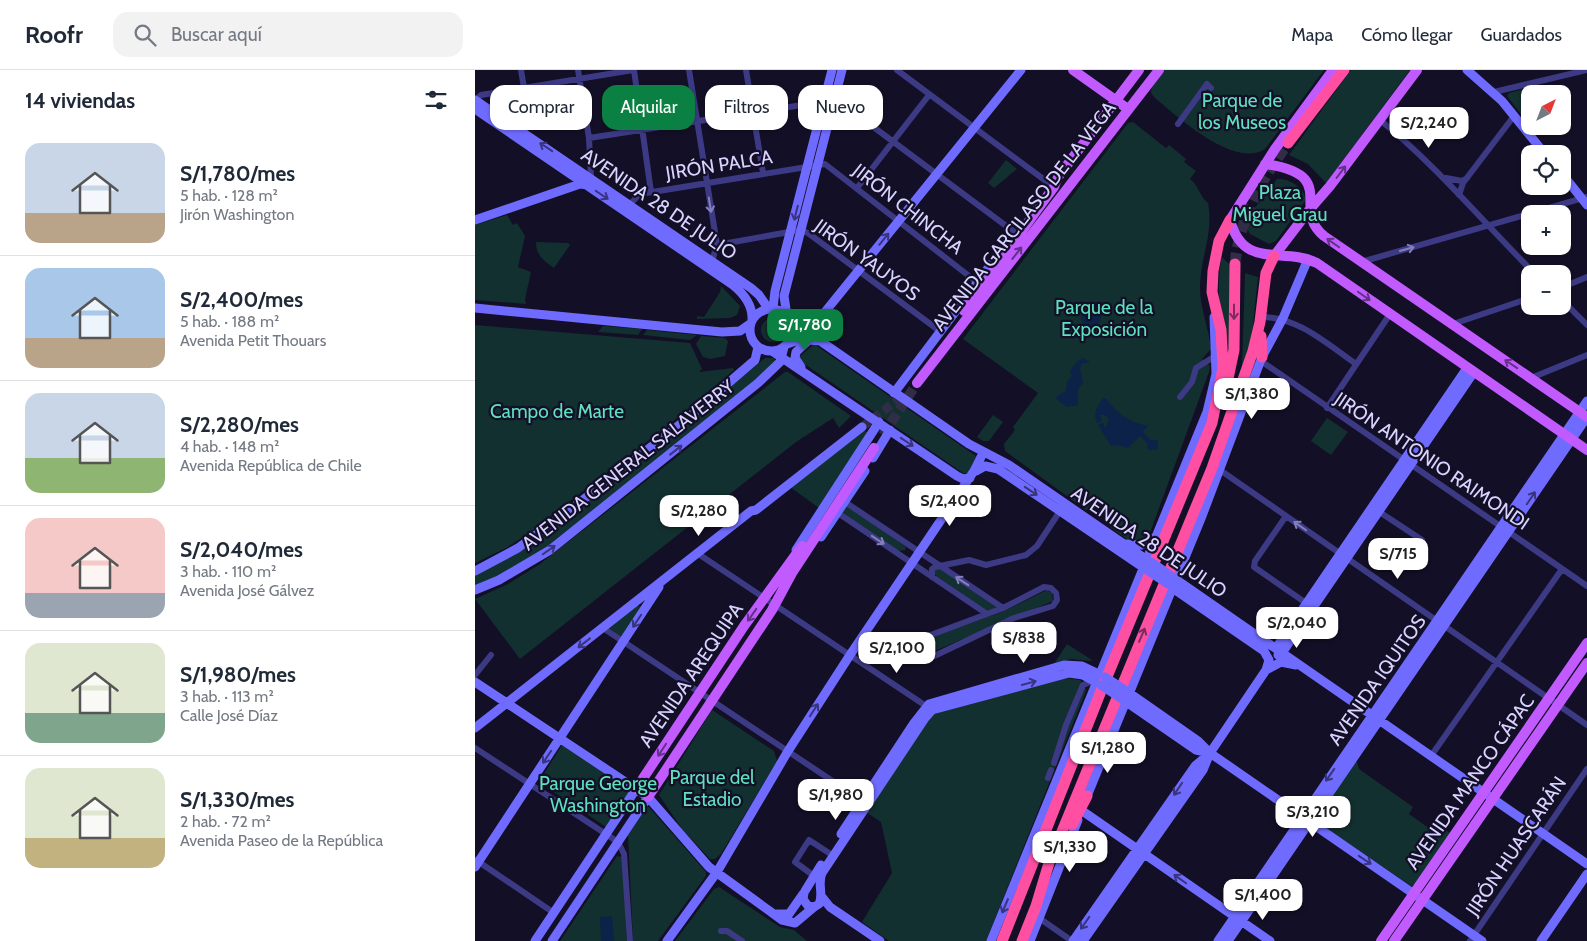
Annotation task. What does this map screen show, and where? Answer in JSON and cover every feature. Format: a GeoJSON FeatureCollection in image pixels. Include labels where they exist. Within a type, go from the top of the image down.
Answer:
{"type":"FeatureCollection","features":[{"type":"Feature","properties":{"kind":"highway"},"geometry":{"type":"LineString","coordinates":[[1288,143],[1344,70]]}},
{"type":"Feature","properties":{"kind":"highway"},"geometry":{"type":"LineString","coordinates":[[1212,423],[1223,368],[1221,330],[1213,302],[1215,259],[1219,241],[1229,220]]}},
{"type":"Feature","properties":{"kind":"highway"},"geometry":{"type":"LineString","coordinates":[[1022,941],[1036,906],[1049,863],[1212,468],[1249,366],[1260,319],[1266,273],[1274,256]]}},
{"type":"Feature","properties":{"kind":"highway"},"geometry":{"type":"LineString","coordinates":[[1002,941],[1099,696],[1212,423],[1232,367],[1235,264]]}},
{"type":"Feature","properties":{"kind":"highway"},"geometry":{"type":"LineString","coordinates":[[1260,319],[1262,359]]}},
{"type":"Feature","properties":{"kind":"highway"},"geometry":{"type":"LineString","coordinates":[[1031,870],[1031,859],[1077,746],[1086,710]]}},
{"type":"Feature","properties":{"kind":"highway"},"geometry":{"type":"LineString","coordinates":[[1036,906],[1043,896],[1072,825],[1087,796]]}},
{"type":"Feature","properties":{"kind":"main road"},"geometry":{"type":"LineString","coordinates":[[828,85],[832,70]]}},
{"type":"Feature","properties":{"kind":"main road"},"geometry":{"type":"LineString","coordinates":[[838,85],[841,70]]}},
{"type":"Feature","properties":{"kind":"main road"},"geometry":{"type":"LineString","coordinates":[[475,308],[722,332],[745,337],[756,346],[772,351],[799,341],[809,332],[1021,70]]}},
{"type":"Feature","properties":{"kind":"main road"},"geometry":{"type":"LineString","coordinates":[[1073,70],[1122,105]]}},
{"type":"Feature","properties":{"kind":"main road","name":"AVENIDA GARCILASO DE LA VEGA"},"geometry":{"type":"LineString","coordinates":[[1122,105],[1139,70]]}},
{"type":"Feature","properties":{"kind":"main road","name":"AVENIDA GARCILASO DE LA VEGA"},"geometry":{"type":"LineString","coordinates":[[1147,70],[1122,105],[915,381],[1000,263],[1017,234],[1054,187],[1063,180],[1122,105],[1159,70]]}},
{"type":"Feature","properties":{"kind":"main road"},"geometry":{"type":"LineString","coordinates":[[1333,70],[1265,164],[1229,220],[1236,236],[1244,246],[1261,255],[1296,256],[1308,259],[1569,435],[1587,450]]}},
{"type":"Feature","properties":{"kind":"main road"},"geometry":{"type":"LineString","coordinates":[[1274,256],[1330,186],[1417,70]]}},
{"type":"Feature","properties":{"kind":"main road"},"geometry":{"type":"LineString","coordinates":[[1467,70],[1494,92],[1538,145]]}},
{"type":"Feature","properties":{"kind":"main road","name":"AVENIDA 28 DE JULIO"},"geometry":{"type":"LineString","coordinates":[[475,100],[736,288],[749,305],[751,322]]}},
{"type":"Feature","properties":{"kind":"main road","name":"AVENIDA 28 DE JULIO"},"geometry":{"type":"LineString","coordinates":[[475,109],[630,204],[755,290],[771,308]]}},
{"type":"Feature","properties":{"kind":"main road"},"geometry":{"type":"LineString","coordinates":[[813,165],[819,130]]}},
{"type":"Feature","properties":{"kind":"main road"},"geometry":{"type":"LineString","coordinates":[[771,308],[796,230],[824,130]]}},
{"type":"Feature","properties":{"kind":"main road"},"geometry":{"type":"LineString","coordinates":[[1265,164],[1290,169],[1305,180],[1311,193],[1310,209],[1312,222],[1319,232],[1584,416]]}},
{"type":"Feature","properties":{"kind":"main road"},"geometry":{"type":"LineString","coordinates":[[476,217],[590,181]]}},
{"type":"Feature","properties":{"kind":"main road"},"geometry":{"type":"LineString","coordinates":[[1571,184],[1585,200]]}},
{"type":"Feature","properties":{"kind":"main road"},"geometry":{"type":"LineString","coordinates":[[782,357],[785,346],[792,335],[784,296],[796,230]]}},
{"type":"Feature","properties":{"kind":"main road","name":"AVENIDA GARCILASO DE LA VEGA"},"geometry":{"type":"LineString","coordinates":[[894,393],[995,259],[1006,250]]}},
{"type":"Feature","properties":{"kind":"main road"},"geometry":{"type":"LineString","coordinates":[[1031,941],[1123,700],[1171,582],[1220,470],[1262,359],[1283,318],[1308,259]]}},
{"type":"Feature","properties":{"kind":"main road"},"geometry":{"type":"LineString","coordinates":[[991,941],[1086,710],[1101,680],[1213,393],[1217,361],[1213,302]]}},
{"type":"Feature","properties":{"kind":"main road"},"geometry":{"type":"LineString","coordinates":[[722,332],[741,331],[759,312],[771,308],[788,318]]}},
{"type":"Feature","properties":{"kind":"main road","name":"AVENIDA 28 DE JULIO"},"geometry":{"type":"LineString","coordinates":[[788,318],[983,453],[1009,466],[1122,543],[1147,565]]}},
{"type":"Feature","properties":{"kind":"main road"},"geometry":{"type":"LineString","coordinates":[[751,322],[750,335],[756,346]]}},
{"type":"Feature","properties":{"kind":"main road"},"geometry":{"type":"LineString","coordinates":[[809,374],[796,360],[796,353],[809,340],[824,342]]}},
{"type":"Feature","properties":{"kind":"main road","name":"AVENIDA GENERAL SALAVERRY"},"geometry":{"type":"LineString","coordinates":[[475,571],[518,548],[683,422],[752,363],[756,358],[756,346]]}},
{"type":"Feature","properties":{"kind":"main road","name":"AVENIDA 28 DE JULIO"},"geometry":{"type":"LineString","coordinates":[[772,351],[809,374],[959,477],[965,479],[985,466],[996,468],[1060,511],[1147,565],[1262,649]]}},
{"type":"Feature","properties":{"kind":"main road","name":"AVENIDA GENERAL SALAVERRY"},"geometry":{"type":"LineString","coordinates":[[475,590],[499,580],[549,550],[758,383],[782,357]]}},
{"type":"Feature","properties":{"kind":"main road"},"geometry":{"type":"LineString","coordinates":[[1262,649],[1273,655],[1279,650],[1471,370]]}},
{"type":"Feature","properties":{"kind":"main road","name":"AVENIDA IQUITOS"},"geometry":{"type":"LineString","coordinates":[[1218,941],[1238,919],[1569,435],[1584,416],[1587,401]]}},
{"type":"Feature","properties":{"kind":"main road"},"geometry":{"type":"LineString","coordinates":[[751,511],[753,506],[859,422],[862,416],[857,407]]}},
{"type":"Feature","properties":{"kind":"main road"},"geometry":{"type":"LineString","coordinates":[[683,422],[694,436]]}},
{"type":"Feature","properties":{"kind":"main road","name":"AVENIDA AREQUIPA"},"geometry":{"type":"LineString","coordinates":[[789,582],[845,502],[871,447],[879,422]]}},
{"type":"Feature","properties":{"kind":"main road"},"geometry":{"type":"LineString","coordinates":[[475,728],[751,511],[756,510],[862,427]]}},
{"type":"Feature","properties":{"kind":"main road","name":"AVENIDA AREQUIPA"},"geometry":{"type":"LineString","coordinates":[[535,941],[699,692],[777,578],[808,538],[871,447],[890,430]]}},
{"type":"Feature","properties":{"kind":"main road","name":"AVENIDA AREQUIPA"},"geometry":{"type":"LineString","coordinates":[[552,941],[775,605],[871,447]]}},
{"type":"Feature","properties":{"kind":"main road"},"geometry":{"type":"LineString","coordinates":[[667,941],[717,872],[788,751],[850,655],[972,475],[982,459],[983,453]]}},
{"type":"Feature","properties":{"kind":"main road"},"geometry":{"type":"LineString","coordinates":[[1279,650],[1306,603],[1378,511],[1407,462]]}},
{"type":"Feature","properties":{"kind":"main road"},"geometry":{"type":"LineString","coordinates":[[1122,543],[1132,546],[1142,545],[1157,535]]}},
{"type":"Feature","properties":{"kind":"main road"},"geometry":{"type":"LineString","coordinates":[[476,863],[664,581]]}},
{"type":"Feature","properties":{"kind":"main road","name":"AVENIDA 28 DE JULIO"},"geometry":{"type":"LineString","coordinates":[[1171,582],[1279,650],[1587,864]]}},
{"type":"Feature","properties":{"kind":"main road","name":"AVENIDA MANCO CÁPAC"},"geometry":{"type":"LineString","coordinates":[[1395,941],[1418,896],[1484,792],[1587,642]]}},
{"type":"Feature","properties":{"kind":"main road"},"geometry":{"type":"LineString","coordinates":[[1083,941],[1195,766],[1210,753],[1266,670],[1268,657],[1262,649]]}},
{"type":"Feature","properties":{"kind":"main road"},"geometry":{"type":"LineString","coordinates":[[1266,670],[1281,662],[1305,669]]}},
{"type":"Feature","properties":{"kind":"main road","name":"AVENIDA MANCO CÁPAC"},"geometry":{"type":"LineString","coordinates":[[1381,941],[1494,799],[1587,663]]}},
{"type":"Feature","properties":{"kind":"main road"},"geometry":{"type":"LineString","coordinates":[[777,914],[789,914],[932,702],[1064,665],[1082,666],[1123,700],[1196,750],[1210,753]]}},
{"type":"Feature","properties":{"kind":"main road"},"geometry":{"type":"LineString","coordinates":[[1101,680],[1127,691],[1198,740],[1210,753],[1418,896],[1472,938],[1482,941]]}},
{"type":"Feature","properties":{"kind":"main road"},"geometry":{"type":"LineString","coordinates":[[475,682],[648,797],[717,872],[786,922],[795,923],[818,901],[819,880],[832,851]]}},
{"type":"Feature","properties":{"kind":"main road"},"geometry":{"type":"LineString","coordinates":[[1081,810],[1270,941]]}},
{"type":"Feature","properties":{"kind":"main road"},"geometry":{"type":"LineString","coordinates":[[1072,941],[1141,852]]}},
{"type":"Feature","properties":{"kind":"main road"},"geometry":{"type":"LineString","coordinates":[[1541,941],[1587,874]]}},
{"type":"Feature","properties":{"kind":"main road"},"geometry":{"type":"LineString","coordinates":[[708,884],[721,880],[734,885]]}},
{"type":"Feature","properties":{"kind":"main road"},"geometry":{"type":"LineString","coordinates":[[805,892],[814,888],[818,901],[880,941]]}},
{"type":"Feature","properties":{"kind":"main road"},"geometry":{"type":"LineString","coordinates":[[805,892],[803,899],[805,905],[818,901]]}},
{"type":"Feature","properties":{"kind":"main road","name":"AVENIDA IQUITOS"},"geometry":{"type":"LineString","coordinates":[[1228,941],[1238,919]]}},
{"type":"Feature","properties":{"kind":"street"},"geometry":{"type":"LineString","coordinates":[[521,70],[524,85]]}},
{"type":"Feature","properties":{"kind":"street"},"geometry":{"type":"LineString","coordinates":[[578,70],[589,138],[590,181]]}},
{"type":"Feature","properties":{"kind":"street"},"geometry":{"type":"LineString","coordinates":[[540,85],[633,70],[635,85]]}},
{"type":"Feature","properties":{"kind":"street"},"geometry":{"type":"LineString","coordinates":[[689,70],[717,245],[712,260]]}},
{"type":"Feature","properties":{"kind":"street"},"geometry":{"type":"LineString","coordinates":[[746,70],[748,85]]}},
{"type":"Feature","properties":{"kind":"street"},"geometry":{"type":"LineString","coordinates":[[897,70],[1054,187]]}},
{"type":"Feature","properties":{"kind":"street"},"geometry":{"type":"LineString","coordinates":[[1494,92],[1587,70]]}},
{"type":"Feature","properties":{"kind":"street"},"geometry":{"type":"LineString","coordinates":[[1178,124],[1207,85],[1211,88]]}},
{"type":"Feature","properties":{"kind":"street"},"geometry":{"type":"LineString","coordinates":[[475,100],[481,95],[490,94]]}},
{"type":"Feature","properties":{"kind":"street"},"geometry":{"type":"LineString","coordinates":[[857,188],[929,95]]}},
{"type":"Feature","properties":{"kind":"street"},"geometry":{"type":"LineString","coordinates":[[1459,195],[1467,178],[1514,116]]}},
{"type":"Feature","properties":{"kind":"street"},"geometry":{"type":"LineString","coordinates":[[1380,120],[1445,178],[1487,226],[1526,265]]}},
{"type":"Feature","properties":{"kind":"street"},"geometry":{"type":"LineString","coordinates":[[697,122],[705,121]]}},
{"type":"Feature","properties":{"kind":"street"},"geometry":{"type":"LineString","coordinates":[[589,138],[642,130],[651,192]]}},
{"type":"Feature","properties":{"kind":"street"},"geometry":{"type":"LineString","coordinates":[[756,130],[763,173]]}},
{"type":"Feature","properties":{"kind":"street"},"geometry":{"type":"LineString","coordinates":[[878,130],[1017,234]]}},
{"type":"Feature","properties":{"kind":"street","name":"JIRÓN PALCA"},"geometry":{"type":"LineString","coordinates":[[630,204],[637,195],[651,192],[813,165]]}},
{"type":"Feature","properties":{"kind":"street","name":"JIRÓN CHINCHA"},"geometry":{"type":"LineString","coordinates":[[813,165],[831,167],[978,283]]}},
{"type":"Feature","properties":{"kind":"street"},"geometry":{"type":"LineString","coordinates":[[1445,178],[1456,180],[1467,178]]}},
{"type":"Feature","properties":{"kind":"street"},"geometry":{"type":"LineString","coordinates":[[1360,262],[1585,200]]}},
{"type":"Feature","properties":{"kind":"street"},"geometry":{"type":"LineString","coordinates":[[717,245],[796,230]]}},
{"type":"Feature","properties":{"kind":"street","name":"JIRÓN YAUYOS"},"geometry":{"type":"LineString","coordinates":[[796,230],[808,233],[941,332]]}},
{"type":"Feature","properties":{"kind":"street"},"geometry":{"type":"LineString","coordinates":[[1571,284],[1587,277]]}},
{"type":"Feature","properties":{"kind":"street"},"geometry":{"type":"LineString","coordinates":[[1453,324],[1521,301]]}},
{"type":"Feature","properties":{"kind":"street"},"geometry":{"type":"LineString","coordinates":[[1571,309],[1587,325]]}},
{"type":"Feature","properties":{"kind":"street"},"geometry":{"type":"LineString","coordinates":[[1327,408],[1390,314]]}},
{"type":"Feature","properties":{"kind":"street"},"geometry":{"type":"LineString","coordinates":[[1260,319],[1283,318],[1309,331],[1356,364]]}},
{"type":"Feature","properties":{"kind":"street"},"geometry":{"type":"LineString","coordinates":[[1531,378],[1587,355]]}},
{"type":"Feature","properties":{"kind":"street"},"geometry":{"type":"LineString","coordinates":[[1180,397],[1192,382],[1197,368],[1212,358]]}},
{"type":"Feature","properties":{"kind":"street","name":"JIRÓN ANTONIO RAIMONDI"},"geometry":{"type":"LineString","coordinates":[[1262,359],[1327,408],[1587,586]]}},
{"type":"Feature","properties":{"kind":"street"},"geometry":{"type":"LineString","coordinates":[[1220,470],[1587,725]]}},
{"type":"Feature","properties":{"kind":"street"},"geometry":{"type":"LineString","coordinates":[[845,502],[1003,608]]}},
{"type":"Feature","properties":{"kind":"street"},"geometry":{"type":"LineString","coordinates":[[932,577],[932,569],[939,566],[969,560],[986,565],[1026,555],[1037,546],[1060,511]]}},
{"type":"Feature","properties":{"kind":"street"},"geometry":{"type":"LineString","coordinates":[[1378,511],[1422,540]]}},
{"type":"Feature","properties":{"kind":"street"},"geometry":{"type":"LineString","coordinates":[[838,513],[987,614]]}},
{"type":"Feature","properties":{"kind":"street"},"geometry":{"type":"LineString","coordinates":[[1287,516],[1255,561],[1254,566],[1306,603]]}},
{"type":"Feature","properties":{"kind":"street"},"geometry":{"type":"LineString","coordinates":[[899,554],[906,551],[907,544]]}},
{"type":"Feature","properties":{"kind":"street"},"geometry":{"type":"LineString","coordinates":[[697,553],[929,708]]}},
{"type":"Feature","properties":{"kind":"street"},"geometry":{"type":"LineString","coordinates":[[1431,756],[1562,568]]}},
{"type":"Feature","properties":{"kind":"street"},"geometry":{"type":"LineString","coordinates":[[1044,587],[1054,590],[1057,596],[1055,603],[1049,608],[1014,618],[943,649],[928,659],[918,658],[913,653],[913,646],[920,639],[987,614],[1044,587]]}},
{"type":"Feature","properties":{"kind":"street"},"geometry":{"type":"LineString","coordinates":[[603,628],[865,803]]}},
{"type":"Feature","properties":{"kind":"street"},"geometry":{"type":"LineString","coordinates":[[475,675],[491,655]]}},
{"type":"Feature","properties":{"kind":"street"},"geometry":{"type":"LineString","coordinates":[[1048,778],[1076,699],[1083,685],[1088,683]]}},
{"type":"Feature","properties":{"kind":"street"},"geometry":{"type":"LineString","coordinates":[[475,748],[618,842],[624,854],[630,941]]}},
{"type":"Feature","properties":{"kind":"street","name":"JIRÓN HUASCARÁN"},"geometry":{"type":"LineString","coordinates":[[1472,938],[1587,769]]}},
{"type":"Feature","properties":{"kind":"street"},"geometry":{"type":"LineString","coordinates":[[814,876],[795,862],[809,840],[832,851]]}},
{"type":"Feature","properties":{"kind":"street"},"geometry":{"type":"LineString","coordinates":[[476,863],[554,912]]}},
{"type":"Feature","properties":{"kind":"street"},"geometry":{"type":"LineString","coordinates":[[1039,918],[1072,941]]}},
{"type":"Feature","properties":{"kind":"street"},"geometry":{"type":"LineString","coordinates":[[721,931],[727,931],[742,941]]}},
{"type":"Feature","properties":{"kind":"green space","name":"Parque de los Museos"},"geometry":{"type":"Polygon","coordinates":[[[1163,70],[1324,70],[1265,149],[1252,153],[1238,152],[1223,147],[1207,138],[1155,98],[1151,93],[1152,85],[1163,70]]]}},
{"type":"Feature","properties":{"kind":"green space"},"geometry":{"type":"Polygon","coordinates":[[[1351,70],[1410,70],[1326,183],[1308,164],[1289,155],[1351,70]]]}},
{"type":"Feature","properties":{"kind":"green space"},"geometry":{"type":"Polygon","coordinates":[[[1521,90],[1521,114],[1507,96],[1509,93],[1521,90]]]}},
{"type":"Feature","properties":{"kind":"green space","name":"Parque de la Exposición"},"geometry":{"type":"Polygon","coordinates":[[[1133,122],[1166,148],[1169,145],[1186,159],[1184,162],[1196,171],[1190,179],[1208,203],[1209,225],[1200,288],[1201,303],[1211,349],[1202,359],[1210,366],[1209,372],[1147,541],[1134,544],[1111,528],[1109,520],[1111,517],[1101,509],[1098,511],[1086,510],[1005,451],[1004,444],[1015,430],[1013,427],[1038,393],[963,339],[1128,123],[1133,122]]]}},
{"type":"Feature","properties":{"kind":"green space"},"geometry":{"type":"Polygon","coordinates":[[[1006,160],[1017,169],[994,188],[988,183],[1006,160]]]}},
{"type":"Feature","properties":{"kind":"green space","name":"Plaza Miguel Grau"},"geometry":{"type":"Polygon","coordinates":[[[1277,179],[1295,184],[1305,195],[1306,200],[1276,241],[1269,244],[1250,234],[1244,222],[1277,179]]]}},
{"type":"Feature","properties":{"kind":"green space"},"geometry":{"type":"Polygon","coordinates":[[[507,215],[513,225],[517,223],[525,236],[518,267],[531,272],[525,299],[526,304],[475,300],[475,225],[507,215]]]}},
{"type":"Feature","properties":{"kind":"green space"},"geometry":{"type":"Polygon","coordinates":[[[536,242],[568,243],[570,245],[554,268],[539,255],[536,242]]]}},
{"type":"Feature","properties":{"kind":"green space"},"geometry":{"type":"Polygon","coordinates":[[[1222,257],[1231,266],[1229,361],[1226,361],[1219,296],[1222,257]]]}},
{"type":"Feature","properties":{"kind":"green space"},"geometry":{"type":"Polygon","coordinates":[[[1245,273],[1258,277],[1252,336],[1244,369],[1242,367],[1245,273]]]}},
{"type":"Feature","properties":{"kind":"green space"},"geometry":{"type":"Polygon","coordinates":[[[721,286],[740,306],[737,315],[730,318],[697,319],[697,316],[704,317],[720,292],[721,286]]]}},
{"type":"Feature","properties":{"kind":"green space"},"geometry":{"type":"Polygon","coordinates":[[[773,318],[778,319],[784,325],[784,335],[778,341],[773,342],[768,341],[762,335],[761,330],[762,325],[768,319],[773,318]]]}},
{"type":"Feature","properties":{"kind":"green space","name":"Campo de Marte"},"geometry":{"type":"Polygon","coordinates":[[[475,325],[690,343],[702,369],[699,372],[733,368],[734,370],[671,423],[529,533],[506,548],[475,563],[475,325]]]}},
{"type":"Feature","properties":{"kind":"green space"},"geometry":{"type":"Polygon","coordinates":[[[603,326],[642,329],[638,335],[598,332],[603,326]]]}},
{"type":"Feature","properties":{"kind":"green space"},"geometry":{"type":"Polygon","coordinates":[[[647,330],[697,335],[690,340],[643,335],[647,330]]]}},
{"type":"Feature","properties":{"kind":"green space"},"geometry":{"type":"Polygon","coordinates":[[[701,336],[725,338],[728,341],[725,356],[710,359],[703,357],[696,344],[701,336]]]}},
{"type":"Feature","properties":{"kind":"green space"},"geometry":{"type":"Polygon","coordinates":[[[814,344],[976,456],[968,474],[963,473],[803,363],[799,359],[800,356],[814,344]]]}},
{"type":"Feature","properties":{"kind":"green space"},"geometry":{"type":"Polygon","coordinates":[[[765,358],[774,358],[775,362],[771,369],[549,545],[496,577],[475,586],[475,574],[680,429],[765,358]]]}},
{"type":"Feature","properties":{"kind":"green space"},"geometry":{"type":"Polygon","coordinates":[[[785,372],[788,372],[851,416],[839,428],[833,418],[796,442],[520,659],[475,599],[508,584],[540,564],[785,372]]]}},
{"type":"Feature","properties":{"kind":"green space"},"geometry":{"type":"Polygon","coordinates":[[[993,415],[1003,422],[989,441],[983,441],[977,437],[993,415]]]}},
{"type":"Feature","properties":{"kind":"green space"},"geometry":{"type":"Polygon","coordinates":[[[1327,418],[1348,432],[1331,455],[1311,441],[1327,418]]]}},
{"type":"Feature","properties":{"kind":"green space"},"geometry":{"type":"Polygon","coordinates":[[[864,430],[868,433],[819,508],[790,487],[864,430]]]}},
{"type":"Feature","properties":{"kind":"green space"},"geometry":{"type":"Polygon","coordinates":[[[848,505],[906,547],[905,550],[898,551],[842,512],[848,505]]]}},
{"type":"Feature","properties":{"kind":"green space"},"geometry":{"type":"Polygon","coordinates":[[[937,567],[998,608],[987,611],[934,574],[934,568],[937,567]]]}},
{"type":"Feature","properties":{"kind":"green space"},"geometry":{"type":"Polygon","coordinates":[[[1047,590],[1052,593],[1053,601],[932,652],[927,657],[918,655],[915,647],[921,641],[1004,611],[1047,590]]]}},
{"type":"Feature","properties":{"kind":"green space"},"geometry":{"type":"Polygon","coordinates":[[[637,605],[641,607],[622,637],[609,628],[637,605]]]}},
{"type":"Feature","properties":{"kind":"green space"},"geometry":{"type":"Polygon","coordinates":[[[1067,644],[1092,660],[1071,659],[1054,664],[1067,644]]]}},
{"type":"Feature","properties":{"kind":"green space"},"geometry":{"type":"Polygon","coordinates":[[[1066,678],[1080,680],[1085,685],[1086,691],[986,941],[889,941],[862,922],[892,873],[881,822],[866,812],[931,715],[938,711],[1066,678]]]}},
{"type":"Feature","properties":{"kind":"green space","name":"Parque del Estadio"},"geometry":{"type":"Polygon","coordinates":[[[712,710],[774,751],[777,761],[721,854],[715,859],[710,859],[682,829],[659,795],[712,710]]]}},
{"type":"Feature","properties":{"kind":"green space","name":"Parque George Washington"},"geometry":{"type":"Polygon","coordinates":[[[562,745],[633,791],[606,827],[539,782],[562,745]]]}},
{"type":"Feature","properties":{"kind":"green space"},"geometry":{"type":"Polygon","coordinates":[[[1354,762],[1357,762],[1359,769],[1413,807],[1409,814],[1436,833],[1447,831],[1450,833],[1415,884],[1411,886],[1317,822],[1315,818],[1354,762]]]}},
{"type":"Feature","properties":{"kind":"green space"},"geometry":{"type":"Polygon","coordinates":[[[648,806],[706,872],[706,876],[658,941],[633,941],[628,835],[648,806]]]}},
{"type":"Feature","properties":{"kind":"green space"},"geometry":{"type":"Polygon","coordinates":[[[617,856],[622,857],[627,941],[560,941],[617,856]]]}},
{"type":"Feature","properties":{"kind":"green space"},"geometry":{"type":"Polygon","coordinates":[[[719,887],[780,927],[794,930],[807,941],[675,941],[714,889],[719,887]]]}},
{"type":"Feature","properties":{"kind":"water"},"geometry":{"type":"Polygon","coordinates":[[[1091,307],[1098,310],[1101,317],[1098,324],[1091,327],[1084,324],[1081,317],[1084,310],[1091,307]]]}},
{"type":"Feature","properties":{"kind":"water"},"geometry":{"type":"Polygon","coordinates":[[[1083,358],[1090,362],[1081,364],[1080,370],[1083,383],[1078,389],[1078,405],[1067,407],[1056,399],[1057,396],[1066,391],[1067,382],[1072,376],[1070,371],[1083,358]]]}},
{"type":"Feature","properties":{"kind":"water"},"geometry":{"type":"Polygon","coordinates":[[[1103,398],[1106,398],[1124,417],[1148,426],[1143,432],[1151,440],[1158,440],[1157,450],[1148,450],[1147,443],[1140,436],[1128,448],[1118,445],[1111,446],[1098,425],[1103,423],[1106,427],[1109,419],[1105,415],[1100,415],[1102,421],[1097,423],[1095,416],[1096,410],[1103,398]]]}},
{"type":"Feature","properties":{"kind":"water"},"geometry":{"type":"Polygon","coordinates":[[[612,916],[614,941],[601,941],[600,917],[612,916]]]}},
{"type":"Feature","properties":{"kind":"tunnel"},"geometry":{"type":"LineString","coordinates":[[1235,264],[1242,231],[1253,200],[1269,171],[1288,143]]}},
{"type":"Feature","properties":{"kind":"tunnel"},"geometry":{"type":"LineString","coordinates":[[883,435],[917,383]]}},
{"type":"Feature","properties":{"kind":"tunnel"},"geometry":{"type":"LineString","coordinates":[[862,427],[899,399]]}}]}
